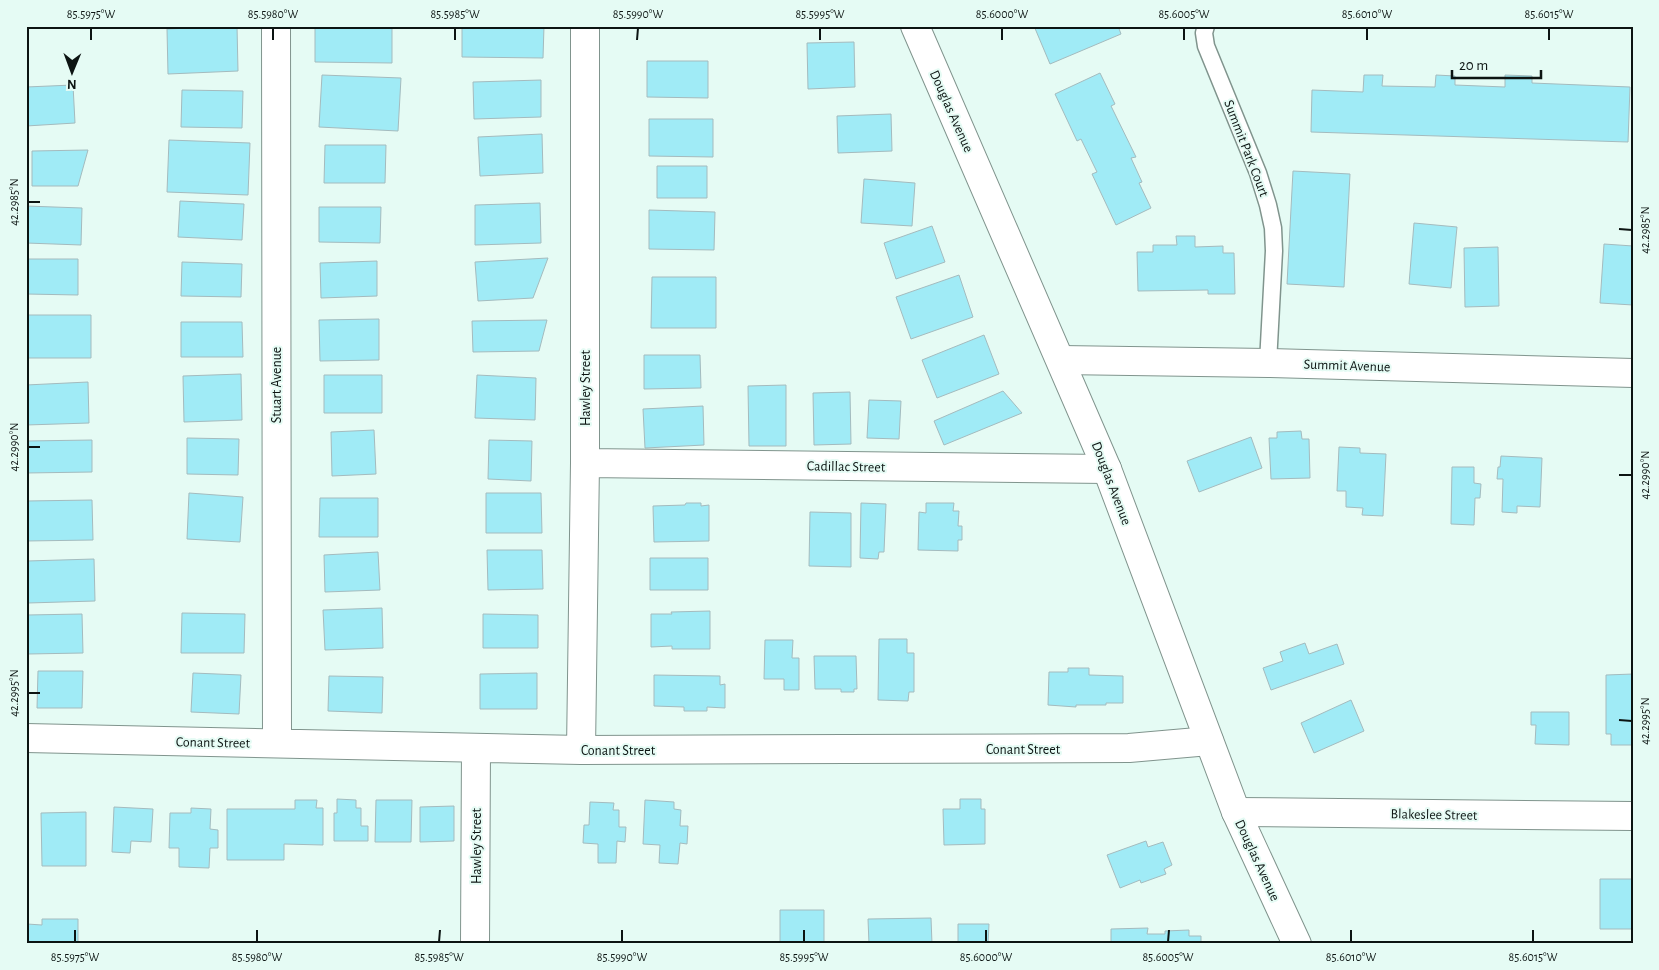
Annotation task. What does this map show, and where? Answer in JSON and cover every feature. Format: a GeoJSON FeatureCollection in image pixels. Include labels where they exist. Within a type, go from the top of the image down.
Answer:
{"type":"FeatureCollection","features":[{"type":"Feature","properties":{"kind":"street","name":"Stuart Avenue"},"geometry":{"type":"LineString","coordinates":[[276,26],[277,743]]}},
{"type":"Feature","properties":{"kind":"street","name":"Hawley Street"},"geometry":{"type":"LineString","coordinates":[[581,750],[585,463],[585,26]]}},
{"type":"Feature","properties":{"kind":"street","name":"Douglas Avenue"},"geometry":{"type":"LineString","coordinates":[[916,26],[1108,469],[1236,812],[1297,944]]}},
{"type":"Feature","properties":{"kind":"street","name":"Summit Avenue"},"geometry":{"type":"LineString","coordinates":[[1060,360],[1268,363],[1633,373]]}},
{"type":"Feature","properties":{"kind":"street","name":"Cadillac Street"},"geometry":{"type":"LineString","coordinates":[[585,463],[1108,469]]}},
{"type":"Feature","properties":{"kind":"street","name":"Conant Street"},"geometry":{"type":"LineString","coordinates":[[26,738],[581,750],[1128,748],[1209,741]]}},
{"type":"Feature","properties":{"kind":"street","name":"Hawley Street"},"geometry":{"type":"LineString","coordinates":[[475,944],[476,748]]}},
{"type":"Feature","properties":{"kind":"street","name":"Blakeslee Street"},"geometry":{"type":"LineString","coordinates":[[1236,812],[1633,816]]}},
{"type":"Feature","properties":{"kind":"lane","name":"Summit Park Court"},"geometry":{"type":"LineString","coordinates":[[1206,26],[1204,33],[1206,46],[1258,173],[1273,228],[1274,251],[1268,363]]}},
{"type":"Feature","properties":{"kind":"building"},"geometry":{"type":"Polygon","coordinates":[[[237,26],[238,71],[168,74],[167,29],[237,26]]]}},
{"type":"Feature","properties":{"kind":"building"},"geometry":{"type":"Polygon","coordinates":[[[315,26],[392,26],[392,63],[315,62],[315,26]]]}},
{"type":"Feature","properties":{"kind":"building"},"geometry":{"type":"Polygon","coordinates":[[[462,26],[544,26],[543,58],[462,57],[462,26]]]}},
{"type":"Feature","properties":{"kind":"building"},"geometry":{"type":"Polygon","coordinates":[[[1034,26],[1118,26],[1121,34],[1050,64],[1034,26]]]}},
{"type":"Feature","properties":{"kind":"building"},"geometry":{"type":"Polygon","coordinates":[[[854,42],[855,87],[808,89],[807,43],[854,42]]]}},
{"type":"Feature","properties":{"kind":"building"},"geometry":{"type":"Polygon","coordinates":[[[647,61],[708,61],[708,98],[647,97],[647,61]]]}},
{"type":"Feature","properties":{"kind":"building"},"geometry":{"type":"Polygon","coordinates":[[[1100,73],[1115,104],[1111,106],[1136,157],[1131,158],[1142,182],[1139,183],[1151,208],[1116,225],[1092,174],[1097,172],[1081,139],[1077,141],[1055,94],[1100,73]]]}},
{"type":"Feature","properties":{"kind":"building"},"geometry":{"type":"Polygon","coordinates":[[[322,75],[401,78],[398,131],[319,127],[322,75]]]}},
{"type":"Feature","properties":{"kind":"building"},"geometry":{"type":"Polygon","coordinates":[[[1364,75],[1383,75],[1382,86],[1435,87],[1436,75],[1455,76],[1455,85],[1505,87],[1505,75],[1532,76],[1532,83],[1630,87],[1628,142],[1311,132],[1312,90],[1363,92],[1364,75]]]}},
{"type":"Feature","properties":{"kind":"building"},"geometry":{"type":"Polygon","coordinates":[[[541,80],[541,117],[474,119],[473,82],[541,80]]]}},
{"type":"Feature","properties":{"kind":"building"},"geometry":{"type":"Polygon","coordinates":[[[73,85],[75,123],[26,126],[26,87],[73,85]]]}},
{"type":"Feature","properties":{"kind":"building"},"geometry":{"type":"Polygon","coordinates":[[[182,90],[243,91],[242,128],[181,127],[182,90]]]}},
{"type":"Feature","properties":{"kind":"building"},"geometry":{"type":"Polygon","coordinates":[[[891,114],[892,151],[838,153],[837,116],[891,114]]]}},
{"type":"Feature","properties":{"kind":"building"},"geometry":{"type":"Polygon","coordinates":[[[649,119],[713,119],[713,157],[649,156],[649,119]]]}},
{"type":"Feature","properties":{"kind":"building"},"geometry":{"type":"Polygon","coordinates":[[[542,134],[543,173],[480,176],[478,137],[542,134]]]}},
{"type":"Feature","properties":{"kind":"building"},"geometry":{"type":"Polygon","coordinates":[[[169,140],[250,143],[248,195],[167,192],[169,140]]]}},
{"type":"Feature","properties":{"kind":"building"},"geometry":{"type":"Polygon","coordinates":[[[325,145],[386,145],[385,183],[324,183],[325,145]]]}},
{"type":"Feature","properties":{"kind":"building"},"geometry":{"type":"Polygon","coordinates":[[[88,150],[78,186],[32,186],[32,151],[88,150]]]}},
{"type":"Feature","properties":{"kind":"building"},"geometry":{"type":"Polygon","coordinates":[[[657,166],[707,166],[707,198],[657,198],[657,166]]]}},
{"type":"Feature","properties":{"kind":"building"},"geometry":{"type":"Polygon","coordinates":[[[1293,171],[1350,174],[1344,287],[1287,284],[1293,171]]]}},
{"type":"Feature","properties":{"kind":"building"},"geometry":{"type":"Polygon","coordinates":[[[864,179],[915,183],[912,226],[861,223],[864,179]]]}},
{"type":"Feature","properties":{"kind":"building"},"geometry":{"type":"Polygon","coordinates":[[[180,201],[244,204],[242,240],[178,237],[180,201]]]}},
{"type":"Feature","properties":{"kind":"building"},"geometry":{"type":"Polygon","coordinates":[[[540,203],[541,243],[475,245],[475,205],[540,203]]]}},
{"type":"Feature","properties":{"kind":"building"},"geometry":{"type":"Polygon","coordinates":[[[26,206],[82,208],[81,245],[26,243],[26,206]]]}},
{"type":"Feature","properties":{"kind":"building"},"geometry":{"type":"Polygon","coordinates":[[[319,207],[381,207],[380,243],[319,242],[319,207]]]}},
{"type":"Feature","properties":{"kind":"building"},"geometry":{"type":"Polygon","coordinates":[[[649,210],[715,212],[714,250],[649,249],[649,210]]]}},
{"type":"Feature","properties":{"kind":"building"},"geometry":{"type":"Polygon","coordinates":[[[1414,223],[1457,227],[1451,288],[1409,284],[1414,223]]]}},
{"type":"Feature","properties":{"kind":"building"},"geometry":{"type":"Polygon","coordinates":[[[932,226],[945,262],[896,279],[884,243],[932,226]]]}},
{"type":"Feature","properties":{"kind":"building"},"geometry":{"type":"Polygon","coordinates":[[[1176,236],[1195,236],[1195,247],[1223,246],[1223,253],[1234,253],[1235,294],[1208,294],[1208,290],[1138,291],[1137,252],[1153,252],[1153,245],[1177,245],[1176,236]]]}},
{"type":"Feature","properties":{"kind":"building"},"geometry":{"type":"Polygon","coordinates":[[[1604,244],[1633,246],[1633,305],[1600,303],[1604,244]]]}},
{"type":"Feature","properties":{"kind":"building"},"geometry":{"type":"Polygon","coordinates":[[[1498,247],[1499,306],[1465,307],[1464,248],[1498,247]]]}},
{"type":"Feature","properties":{"kind":"building"},"geometry":{"type":"Polygon","coordinates":[[[548,258],[533,298],[478,301],[475,262],[548,258]]]}},
{"type":"Feature","properties":{"kind":"building"},"geometry":{"type":"Polygon","coordinates":[[[26,259],[78,259],[78,295],[26,294],[26,259]]]}},
{"type":"Feature","properties":{"kind":"building"},"geometry":{"type":"Polygon","coordinates":[[[377,261],[377,296],[321,298],[320,263],[377,261]]]}},
{"type":"Feature","properties":{"kind":"building"},"geometry":{"type":"Polygon","coordinates":[[[182,262],[242,264],[241,297],[181,296],[182,262]]]}},
{"type":"Feature","properties":{"kind":"building"},"geometry":{"type":"Polygon","coordinates":[[[959,275],[973,317],[911,339],[896,297],[959,275]]]}},
{"type":"Feature","properties":{"kind":"building"},"geometry":{"type":"Polygon","coordinates":[[[652,277],[716,277],[716,328],[651,328],[652,277]]]}},
{"type":"Feature","properties":{"kind":"building"},"geometry":{"type":"Polygon","coordinates":[[[28,315],[91,315],[91,358],[28,358],[28,315]]]}},
{"type":"Feature","properties":{"kind":"building"},"geometry":{"type":"Polygon","coordinates":[[[379,319],[379,360],[320,361],[319,320],[379,319]]]}},
{"type":"Feature","properties":{"kind":"building"},"geometry":{"type":"Polygon","coordinates":[[[547,320],[539,351],[473,352],[472,321],[547,320]]]}},
{"type":"Feature","properties":{"kind":"building"},"geometry":{"type":"Polygon","coordinates":[[[181,322],[242,322],[243,357],[181,357],[181,322]]]}},
{"type":"Feature","properties":{"kind":"building"},"geometry":{"type":"Polygon","coordinates":[[[984,335],[999,374],[937,398],[922,360],[984,335]]]}},
{"type":"Feature","properties":{"kind":"building"},"geometry":{"type":"Polygon","coordinates":[[[644,355],[700,355],[701,388],[644,389],[644,355]]]}},
{"type":"Feature","properties":{"kind":"building"},"geometry":{"type":"Polygon","coordinates":[[[241,374],[242,420],[184,422],[183,376],[241,374]]]}},
{"type":"Feature","properties":{"kind":"building"},"geometry":{"type":"Polygon","coordinates":[[[324,375],[382,375],[382,413],[324,413],[324,375]]]}},
{"type":"Feature","properties":{"kind":"building"},"geometry":{"type":"Polygon","coordinates":[[[477,375],[536,378],[535,420],[475,418],[477,375]]]}},
{"type":"Feature","properties":{"kind":"building"},"geometry":{"type":"Polygon","coordinates":[[[88,382],[89,423],[26,425],[26,385],[88,382]]]}},
{"type":"Feature","properties":{"kind":"building"},"geometry":{"type":"Polygon","coordinates":[[[786,385],[786,446],[749,446],[748,386],[786,385]]]}},
{"type":"Feature","properties":{"kind":"building"},"geometry":{"type":"Polygon","coordinates":[[[1003,391],[1022,413],[944,445],[934,421],[1003,391]]]}},
{"type":"Feature","properties":{"kind":"building"},"geometry":{"type":"Polygon","coordinates":[[[850,392],[851,444],[814,445],[813,393],[850,392]]]}},
{"type":"Feature","properties":{"kind":"building"},"geometry":{"type":"Polygon","coordinates":[[[869,400],[901,401],[899,439],[867,438],[869,400]]]}},
{"type":"Feature","properties":{"kind":"building"},"geometry":{"type":"Polygon","coordinates":[[[703,406],[704,445],[645,448],[643,409],[703,406]]]}},
{"type":"Feature","properties":{"kind":"building"},"geometry":{"type":"Polygon","coordinates":[[[374,430],[376,474],[332,476],[331,432],[374,430]]]}},
{"type":"Feature","properties":{"kind":"building"},"geometry":{"type":"Polygon","coordinates":[[[1301,431],[1302,439],[1309,439],[1310,478],[1271,479],[1269,438],[1277,438],[1277,432],[1301,431]]]}},
{"type":"Feature","properties":{"kind":"building"},"geometry":{"type":"Polygon","coordinates":[[[1251,437],[1262,468],[1199,492],[1187,461],[1251,437]]]}},
{"type":"Feature","properties":{"kind":"building"},"geometry":{"type":"Polygon","coordinates":[[[187,438],[239,439],[238,475],[187,474],[187,438]]]}},
{"type":"Feature","properties":{"kind":"building"},"geometry":{"type":"Polygon","coordinates":[[[92,440],[92,472],[26,473],[26,441],[92,440]]]}},
{"type":"Feature","properties":{"kind":"building"},"geometry":{"type":"Polygon","coordinates":[[[489,440],[532,441],[531,481],[488,479],[489,440]]]}},
{"type":"Feature","properties":{"kind":"building"},"geometry":{"type":"Polygon","coordinates":[[[1339,447],[1360,448],[1360,453],[1386,454],[1383,516],[1362,515],[1363,508],[1346,507],[1346,491],[1337,491],[1339,447]]]}},
{"type":"Feature","properties":{"kind":"building"},"geometry":{"type":"Polygon","coordinates":[[[1501,456],[1542,458],[1540,507],[1517,506],[1517,513],[1502,512],[1503,479],[1497,479],[1501,456]]]}},
{"type":"Feature","properties":{"kind":"building"},"geometry":{"type":"Polygon","coordinates":[[[1452,467],[1474,467],[1474,483],[1481,484],[1480,498],[1475,498],[1474,525],[1451,524],[1452,467]]]}},
{"type":"Feature","properties":{"kind":"building"},"geometry":{"type":"Polygon","coordinates":[[[189,493],[243,497],[240,542],[187,539],[189,493]]]}},
{"type":"Feature","properties":{"kind":"building"},"geometry":{"type":"Polygon","coordinates":[[[486,493],[541,493],[542,533],[486,533],[486,493]]]}},
{"type":"Feature","properties":{"kind":"building"},"geometry":{"type":"Polygon","coordinates":[[[320,498],[378,498],[378,537],[319,537],[320,498]]]}},
{"type":"Feature","properties":{"kind":"building"},"geometry":{"type":"Polygon","coordinates":[[[92,500],[93,540],[26,541],[26,501],[92,500]]]}},
{"type":"Feature","properties":{"kind":"building"},"geometry":{"type":"Polygon","coordinates":[[[686,503],[701,503],[701,506],[709,505],[709,541],[654,542],[653,506],[685,505],[686,503]]]}},
{"type":"Feature","properties":{"kind":"building"},"geometry":{"type":"Polygon","coordinates":[[[861,503],[886,504],[884,552],[879,552],[878,559],[860,558],[861,503]]]}},
{"type":"Feature","properties":{"kind":"building"},"geometry":{"type":"Polygon","coordinates":[[[926,503],[954,503],[953,511],[959,511],[958,526],[962,526],[962,540],[958,540],[958,551],[918,550],[919,512],[926,513],[926,503]]]}},
{"type":"Feature","properties":{"kind":"building"},"geometry":{"type":"Polygon","coordinates":[[[810,512],[851,513],[851,567],[809,566],[810,512]]]}},
{"type":"Feature","properties":{"kind":"building"},"geometry":{"type":"Polygon","coordinates":[[[487,550],[542,550],[543,589],[488,590],[487,550]]]}},
{"type":"Feature","properties":{"kind":"building"},"geometry":{"type":"Polygon","coordinates":[[[378,552],[380,590],[325,592],[324,555],[378,552]]]}},
{"type":"Feature","properties":{"kind":"building"},"geometry":{"type":"Polygon","coordinates":[[[650,558],[708,558],[708,590],[650,590],[650,558]]]}},
{"type":"Feature","properties":{"kind":"building"},"geometry":{"type":"Polygon","coordinates":[[[94,559],[95,601],[28,603],[27,561],[94,559]]]}},
{"type":"Feature","properties":{"kind":"building"},"geometry":{"type":"Polygon","coordinates":[[[382,608],[383,648],[325,650],[323,610],[382,608]]]}},
{"type":"Feature","properties":{"kind":"building"},"geometry":{"type":"Polygon","coordinates":[[[710,611],[710,649],[672,649],[672,646],[651,647],[651,614],[710,611]]]}},
{"type":"Feature","properties":{"kind":"building"},"geometry":{"type":"Polygon","coordinates":[[[182,613],[245,614],[244,653],[181,653],[182,613]]]}},
{"type":"Feature","properties":{"kind":"building"},"geometry":{"type":"Polygon","coordinates":[[[82,614],[83,653],[28,654],[27,615],[82,614]]]}},
{"type":"Feature","properties":{"kind":"building"},"geometry":{"type":"Polygon","coordinates":[[[483,614],[538,615],[538,648],[483,648],[483,614]]]}},
{"type":"Feature","properties":{"kind":"building"},"geometry":{"type":"Polygon","coordinates":[[[879,639],[907,639],[907,653],[914,653],[914,692],[909,692],[908,701],[878,700],[879,639]]]}},
{"type":"Feature","properties":{"kind":"building"},"geometry":{"type":"Polygon","coordinates":[[[765,640],[793,640],[792,658],[799,658],[799,690],[784,690],[784,679],[764,679],[765,640]]]}},
{"type":"Feature","properties":{"kind":"building"},"geometry":{"type":"Polygon","coordinates":[[[1305,643],[1309,654],[1337,644],[1344,664],[1271,690],[1263,668],[1283,661],[1280,652],[1305,643]]]}},
{"type":"Feature","properties":{"kind":"building"},"geometry":{"type":"Polygon","coordinates":[[[814,656],[856,656],[857,689],[854,689],[854,692],[841,692],[841,689],[815,689],[814,656]]]}},
{"type":"Feature","properties":{"kind":"building"},"geometry":{"type":"Polygon","coordinates":[[[1068,668],[1089,668],[1089,675],[1123,676],[1123,703],[1076,705],[1076,707],[1048,705],[1049,672],[1068,672],[1068,668]]]}},
{"type":"Feature","properties":{"kind":"building"},"geometry":{"type":"Polygon","coordinates":[[[38,671],[83,671],[82,708],[37,708],[38,671]]]}},
{"type":"Feature","properties":{"kind":"building"},"geometry":{"type":"Polygon","coordinates":[[[193,673],[241,675],[239,714],[191,712],[193,673]]]}},
{"type":"Feature","properties":{"kind":"building"},"geometry":{"type":"Polygon","coordinates":[[[537,673],[537,709],[480,709],[480,674],[537,673]]]}},
{"type":"Feature","properties":{"kind":"building"},"geometry":{"type":"Polygon","coordinates":[[[1633,674],[1633,745],[1611,745],[1611,734],[1606,734],[1606,675],[1633,674]]]}},
{"type":"Feature","properties":{"kind":"building"},"geometry":{"type":"Polygon","coordinates":[[[654,675],[720,676],[720,685],[725,684],[725,708],[707,707],[707,711],[684,711],[684,707],[654,706],[654,675]]]}},
{"type":"Feature","properties":{"kind":"building"},"geometry":{"type":"Polygon","coordinates":[[[329,676],[383,677],[382,713],[328,711],[329,676]]]}},
{"type":"Feature","properties":{"kind":"building"},"geometry":{"type":"Polygon","coordinates":[[[1351,700],[1364,731],[1314,753],[1301,723],[1351,700]]]}},
{"type":"Feature","properties":{"kind":"building"},"geometry":{"type":"Polygon","coordinates":[[[1531,712],[1569,712],[1569,745],[1535,744],[1536,725],[1531,725],[1531,712]]]}},
{"type":"Feature","properties":{"kind":"building"},"geometry":{"type":"Polygon","coordinates":[[[337,799],[356,800],[356,808],[361,808],[361,826],[368,826],[368,841],[334,841],[334,813],[337,813],[337,799]]]}},
{"type":"Feature","properties":{"kind":"building"},"geometry":{"type":"Polygon","coordinates":[[[960,799],[981,799],[981,809],[985,809],[985,844],[944,845],[943,809],[960,809],[960,799]]]}},
{"type":"Feature","properties":{"kind":"building"},"geometry":{"type":"Polygon","coordinates":[[[295,800],[317,800],[316,808],[323,808],[323,845],[284,844],[284,860],[227,860],[227,809],[295,809],[295,800]]]}},
{"type":"Feature","properties":{"kind":"building"},"geometry":{"type":"Polygon","coordinates":[[[376,800],[412,800],[411,842],[375,842],[376,800]]]}},
{"type":"Feature","properties":{"kind":"building"},"geometry":{"type":"Polygon","coordinates":[[[645,800],[674,802],[674,809],[681,810],[680,826],[688,826],[687,844],[680,843],[678,864],[659,863],[660,845],[643,844],[645,800]]]}},
{"type":"Feature","properties":{"kind":"building"},"geometry":{"type":"Polygon","coordinates":[[[590,802],[614,803],[613,810],[619,810],[619,827],[626,827],[625,842],[617,841],[616,863],[598,863],[598,844],[583,843],[584,825],[589,825],[590,802]]]}},
{"type":"Feature","properties":{"kind":"building"},"geometry":{"type":"Polygon","coordinates":[[[454,806],[454,841],[420,842],[420,807],[454,806]]]}},
{"type":"Feature","properties":{"kind":"building"},"geometry":{"type":"Polygon","coordinates":[[[114,807],[153,809],[151,842],[131,841],[130,853],[112,852],[114,807]]]}},
{"type":"Feature","properties":{"kind":"building"},"geometry":{"type":"Polygon","coordinates":[[[191,808],[211,809],[210,829],[218,830],[218,848],[210,848],[209,868],[179,867],[179,848],[169,848],[170,813],[191,813],[191,808]]]}},
{"type":"Feature","properties":{"kind":"building"},"geometry":{"type":"Polygon","coordinates":[[[86,812],[86,866],[42,866],[41,813],[86,812]]]}},
{"type":"Feature","properties":{"kind":"building"},"geometry":{"type":"Polygon","coordinates":[[[1146,841],[1148,847],[1163,842],[1172,865],[1164,869],[1166,874],[1141,883],[1140,880],[1120,888],[1107,855],[1146,841]]]}},
{"type":"Feature","properties":{"kind":"building"},"geometry":{"type":"Polygon","coordinates":[[[1600,879],[1633,879],[1633,929],[1600,929],[1600,879]]]}},
{"type":"Feature","properties":{"kind":"building"},"geometry":{"type":"Polygon","coordinates":[[[780,910],[824,910],[824,944],[780,944],[780,910]]]}},
{"type":"Feature","properties":{"kind":"building"},"geometry":{"type":"Polygon","coordinates":[[[931,918],[932,944],[869,944],[868,919],[931,918]]]}},
{"type":"Feature","properties":{"kind":"building"},"geometry":{"type":"Polygon","coordinates":[[[42,919],[78,919],[78,944],[27,944],[27,924],[42,925],[42,919]]]}},
{"type":"Feature","properties":{"kind":"building"},"geometry":{"type":"Polygon","coordinates":[[[958,924],[989,924],[988,944],[958,944],[958,924]]]}},
{"type":"Feature","properties":{"kind":"building"},"geometry":{"type":"Polygon","coordinates":[[[1148,928],[1147,934],[1165,934],[1165,931],[1189,930],[1189,936],[1201,936],[1201,944],[1111,944],[1111,929],[1148,928]]]}}]}
